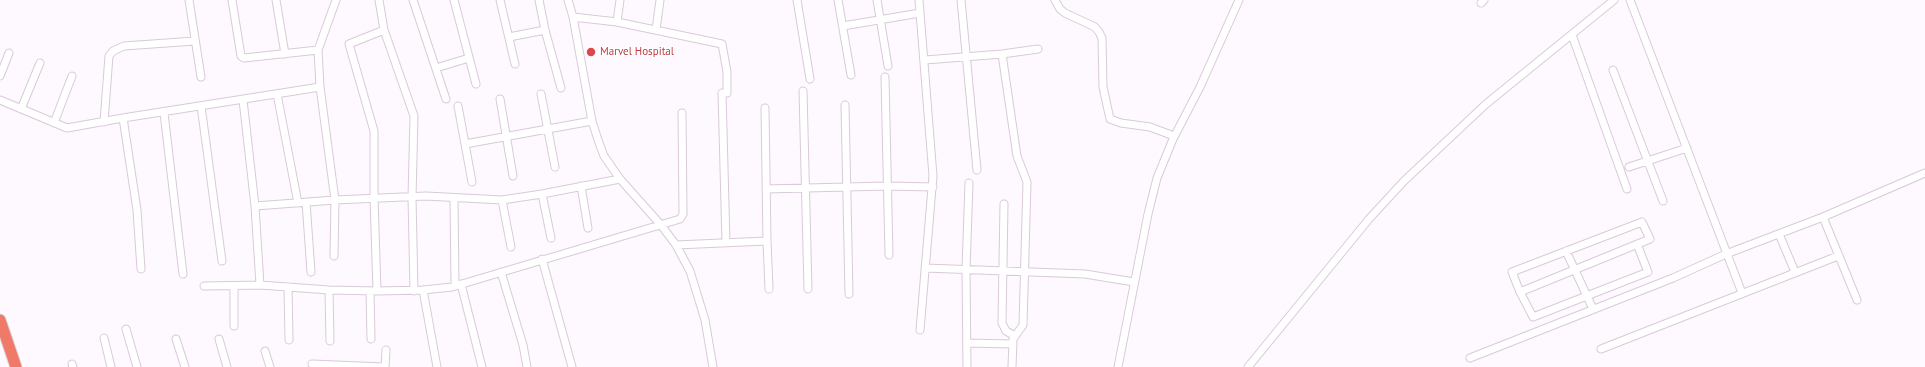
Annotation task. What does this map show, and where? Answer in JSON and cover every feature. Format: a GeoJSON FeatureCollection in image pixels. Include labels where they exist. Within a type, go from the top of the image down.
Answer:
{"type":"FeatureCollection","features":[{"type":"Feature","properties":{"kind":"highway"},"geometry":{"type":"LineString","coordinates":[[0,320],[16,367]]}},
{"type":"Feature","properties":{"kind":"street"},"geometry":{"type":"LineString","coordinates":[[189,0],[201,77]]}},
{"type":"Feature","properties":{"kind":"street"},"geometry":{"type":"LineString","coordinates":[[232,0],[241,56],[247,59],[318,50]]}},
{"type":"Feature","properties":{"kind":"street"},"geometry":{"type":"LineString","coordinates":[[276,0],[284,54]]}},
{"type":"Feature","properties":{"kind":"street"},"geometry":{"type":"LineString","coordinates":[[334,256],[335,200],[320,88],[318,50],[336,0]]}},
{"type":"Feature","properties":{"kind":"street"},"geometry":{"type":"LineString","coordinates":[[379,0],[384,30],[414,116],[412,197],[414,291]]}},
{"type":"Feature","properties":{"kind":"street"},"geometry":{"type":"LineString","coordinates":[[413,0],[446,99]]}},
{"type":"Feature","properties":{"kind":"street"},"geometry":{"type":"LineString","coordinates":[[454,0],[476,84]]}},
{"type":"Feature","properties":{"kind":"street"},"geometry":{"type":"LineString","coordinates":[[500,0],[515,64]]}},
{"type":"Feature","properties":{"kind":"street"},"geometry":{"type":"LineString","coordinates":[[539,0],[560,88]]}},
{"type":"Feature","properties":{"kind":"street"},"geometry":{"type":"LineString","coordinates":[[568,0],[573,17],[592,121],[604,156],[620,179],[661,225],[676,245],[690,271],[705,320],[712,367]]}},
{"type":"Feature","properties":{"kind":"street"},"geometry":{"type":"LineString","coordinates":[[617,22],[620,0]]}},
{"type":"Feature","properties":{"kind":"street"},"geometry":{"type":"LineString","coordinates":[[656,30],[660,0]]}},
{"type":"Feature","properties":{"kind":"street"},"geometry":{"type":"LineString","coordinates":[[797,0],[810,79]]}},
{"type":"Feature","properties":{"kind":"street"},"geometry":{"type":"LineString","coordinates":[[838,0],[851,75]]}},
{"type":"Feature","properties":{"kind":"street"},"geometry":{"type":"LineString","coordinates":[[877,0],[888,66]]}},
{"type":"Feature","properties":{"kind":"street"},"geometry":{"type":"LineString","coordinates":[[919,0],[925,60],[933,188],[920,330]]}},
{"type":"Feature","properties":{"kind":"street"},"geometry":{"type":"LineString","coordinates":[[961,0],[977,170]]}},
{"type":"Feature","properties":{"kind":"street"},"geometry":{"type":"LineString","coordinates":[[1055,0],[1060,9],[1065,13],[1095,27],[1102,38],[1103,87],[1110,119],[1121,123],[1154,129],[1174,136]]}},
{"type":"Feature","properties":{"kind":"street"},"geometry":{"type":"LineString","coordinates":[[1118,367],[1134,282],[1158,178],[1174,136],[1200,87],[1239,0]]}},
{"type":"Feature","properties":{"kind":"street"},"geometry":{"type":"LineString","coordinates":[[1248,367],[1369,219],[1404,181],[1486,104],[1614,0]]}},
{"type":"Feature","properties":{"kind":"street"},"geometry":{"type":"LineString","coordinates":[[1630,0],[1742,293]]}},
{"type":"Feature","properties":{"kind":"street"},"geometry":{"type":"LineString","coordinates":[[843,26],[920,13]]}},
{"type":"Feature","properties":{"kind":"street"},"geometry":{"type":"LineString","coordinates":[[573,17],[617,22],[722,44],[727,72],[724,93],[726,242]]}},
{"type":"Feature","properties":{"kind":"street"},"geometry":{"type":"LineString","coordinates":[[370,339],[374,291],[374,131],[349,44],[384,30]]}},
{"type":"Feature","properties":{"kind":"street"},"geometry":{"type":"LineString","coordinates":[[509,37],[545,30]]}},
{"type":"Feature","properties":{"kind":"street"},"geometry":{"type":"LineString","coordinates":[[1572,35],[1627,189]]}},
{"type":"Feature","properties":{"kind":"street"},"geometry":{"type":"LineString","coordinates":[[104,122],[109,56],[113,51],[124,46],[195,41]]}},
{"type":"Feature","properties":{"kind":"street"},"geometry":{"type":"LineString","coordinates":[[925,60],[1002,54],[1038,49]]}},
{"type":"Feature","properties":{"kind":"street"},"geometry":{"type":"LineString","coordinates":[[0,76],[9,53]]}},
{"type":"Feature","properties":{"kind":"street"},"geometry":{"type":"LineString","coordinates":[[1002,54],[1018,156],[1027,182],[1023,325],[1015,336],[1013,344],[1012,367]]}},
{"type":"Feature","properties":{"kind":"street"},"geometry":{"type":"LineString","coordinates":[[436,68],[469,58]]}},
{"type":"Feature","properties":{"kind":"street"},"geometry":{"type":"LineString","coordinates":[[21,109],[40,63]]}},
{"type":"Feature","properties":{"kind":"street"},"geometry":{"type":"LineString","coordinates":[[1613,70],[1663,201]]}},
{"type":"Feature","properties":{"kind":"street"},"geometry":{"type":"LineString","coordinates":[[54,123],[72,76]]}},
{"type":"Feature","properties":{"kind":"street"},"geometry":{"type":"LineString","coordinates":[[885,77],[889,255]]}},
{"type":"Feature","properties":{"kind":"street"},"geometry":{"type":"LineString","coordinates":[[0,100],[67,128],[320,88]]}},
{"type":"Feature","properties":{"kind":"street"},"geometry":{"type":"LineString","coordinates":[[803,91],[808,289]]}},
{"type":"Feature","properties":{"kind":"street"},"geometry":{"type":"LineString","coordinates":[[278,94],[298,203]]}},
{"type":"Feature","properties":{"kind":"street"},"geometry":{"type":"LineString","coordinates":[[541,94],[555,167]]}},
{"type":"Feature","properties":{"kind":"street"},"geometry":{"type":"LineString","coordinates":[[500,99],[513,176]]}},
{"type":"Feature","properties":{"kind":"street"},"geometry":{"type":"LineString","coordinates":[[243,100],[256,206],[260,285]]}},
{"type":"Feature","properties":{"kind":"street"},"geometry":{"type":"LineString","coordinates":[[845,105],[850,294]]}},
{"type":"Feature","properties":{"kind":"street"},"geometry":{"type":"LineString","coordinates":[[201,106],[222,261]]}},
{"type":"Feature","properties":{"kind":"street"},"geometry":{"type":"LineString","coordinates":[[458,106],[472,182]]}},
{"type":"Feature","properties":{"kind":"street"},"geometry":{"type":"LineString","coordinates":[[765,108],[769,289]]}},
{"type":"Feature","properties":{"kind":"street"},"geometry":{"type":"LineString","coordinates":[[164,113],[183,274]]}},
{"type":"Feature","properties":{"kind":"street"},"geometry":{"type":"LineString","coordinates":[[204,286],[260,285],[329,290],[423,290],[458,285],[661,225],[682,217],[682,113]]}},
{"type":"Feature","properties":{"kind":"street"},"geometry":{"type":"LineString","coordinates":[[123,118],[137,210],[141,269]]}},
{"type":"Feature","properties":{"kind":"street"},"geometry":{"type":"LineString","coordinates":[[465,144],[592,121]]}},
{"type":"Feature","properties":{"kind":"street"},"geometry":{"type":"LineString","coordinates":[[1630,167],[1687,148]]}},
{"type":"Feature","properties":{"kind":"street"},"geometry":{"type":"LineString","coordinates":[[1470,358],[1673,278],[1726,254],[1823,217],[1925,173]]}},
{"type":"Feature","properties":{"kind":"street"},"geometry":{"type":"LineString","coordinates":[[256,206],[335,200],[412,197],[502,200],[620,179]]}},
{"type":"Feature","properties":{"kind":"street"},"geometry":{"type":"LineString","coordinates":[[967,367],[966,269],[969,182]]}},
{"type":"Feature","properties":{"kind":"street"},"geometry":{"type":"LineString","coordinates":[[581,186],[588,228]]}},
{"type":"Feature","properties":{"kind":"street"},"geometry":{"type":"LineString","coordinates":[[766,189],[887,186],[933,188]]}},
{"type":"Feature","properties":{"kind":"street"},"geometry":{"type":"LineString","coordinates":[[542,194],[551,238]]}},
{"type":"Feature","properties":{"kind":"street"},"geometry":{"type":"LineString","coordinates":[[454,198],[458,285],[482,367]]}},
{"type":"Feature","properties":{"kind":"street"},"geometry":{"type":"LineString","coordinates":[[502,200],[511,247]]}},
{"type":"Feature","properties":{"kind":"street"},"geometry":{"type":"LineString","coordinates":[[306,202],[311,272]]}},
{"type":"Feature","properties":{"kind":"street"},"geometry":{"type":"LineString","coordinates":[[1004,204],[1003,328],[1015,336]]}},
{"type":"Feature","properties":{"kind":"street"},"geometry":{"type":"LineString","coordinates":[[1823,217],[1857,300]]}},
{"type":"Feature","properties":{"kind":"street"},"geometry":{"type":"LineString","coordinates":[[1520,292],[1575,270],[1637,244],[1650,239],[1642,222],[1512,272],[1520,292],[1533,317],[1648,272],[1637,244]]}},
{"type":"Feature","properties":{"kind":"street"},"geometry":{"type":"LineString","coordinates":[[1780,234],[1795,272]]}},
{"type":"Feature","properties":{"kind":"street"},"geometry":{"type":"LineString","coordinates":[[676,245],[767,241]]}},
{"type":"Feature","properties":{"kind":"street"},"geometry":{"type":"LineString","coordinates":[[1566,251],[1592,309]]}},
{"type":"Feature","properties":{"kind":"street"},"geometry":{"type":"LineString","coordinates":[[1601,350],[1838,256]]}},
{"type":"Feature","properties":{"kind":"street"},"geometry":{"type":"LineString","coordinates":[[542,259],[572,367]]}},
{"type":"Feature","properties":{"kind":"street"},"geometry":{"type":"LineString","coordinates":[[925,268],[1076,273],[1134,282]]}},
{"type":"Feature","properties":{"kind":"street"},"geometry":{"type":"LineString","coordinates":[[501,272],[523,345],[527,367]]}},
{"type":"Feature","properties":{"kind":"street"},"geometry":{"type":"LineString","coordinates":[[234,286],[234,326]]}},
{"type":"Feature","properties":{"kind":"street"},"geometry":{"type":"LineString","coordinates":[[288,287],[289,340]]}},
{"type":"Feature","properties":{"kind":"street"},"geometry":{"type":"LineString","coordinates":[[329,290],[330,341]]}},
{"type":"Feature","properties":{"kind":"street"},"geometry":{"type":"LineString","coordinates":[[423,290],[437,367]]}},
{"type":"Feature","properties":{"kind":"street"},"geometry":{"type":"LineString","coordinates":[[126,329],[137,367]]}},
{"type":"Feature","properties":{"kind":"street"},"geometry":{"type":"LineString","coordinates":[[104,338],[111,367]]}},
{"type":"Feature","properties":{"kind":"street"},"geometry":{"type":"LineString","coordinates":[[176,339],[185,367]]}},
{"type":"Feature","properties":{"kind":"street"},"geometry":{"type":"LineString","coordinates":[[219,339],[227,367]]}},
{"type":"Feature","properties":{"kind":"street"},"geometry":{"type":"LineString","coordinates":[[967,343],[1013,344]]}},
{"type":"Feature","properties":{"kind":"street"},"geometry":{"type":"LineString","coordinates":[[312,364],[384,367],[386,350]]}},
{"type":"Feature","properties":{"kind":"street"},"geometry":{"type":"LineString","coordinates":[[265,351],[270,367]]}},
{"type":"Feature","properties":{"kind":"place","name":"Marvel Hospital"},"geometry":{"type":"Point","coordinates":[591,52]}}]}
